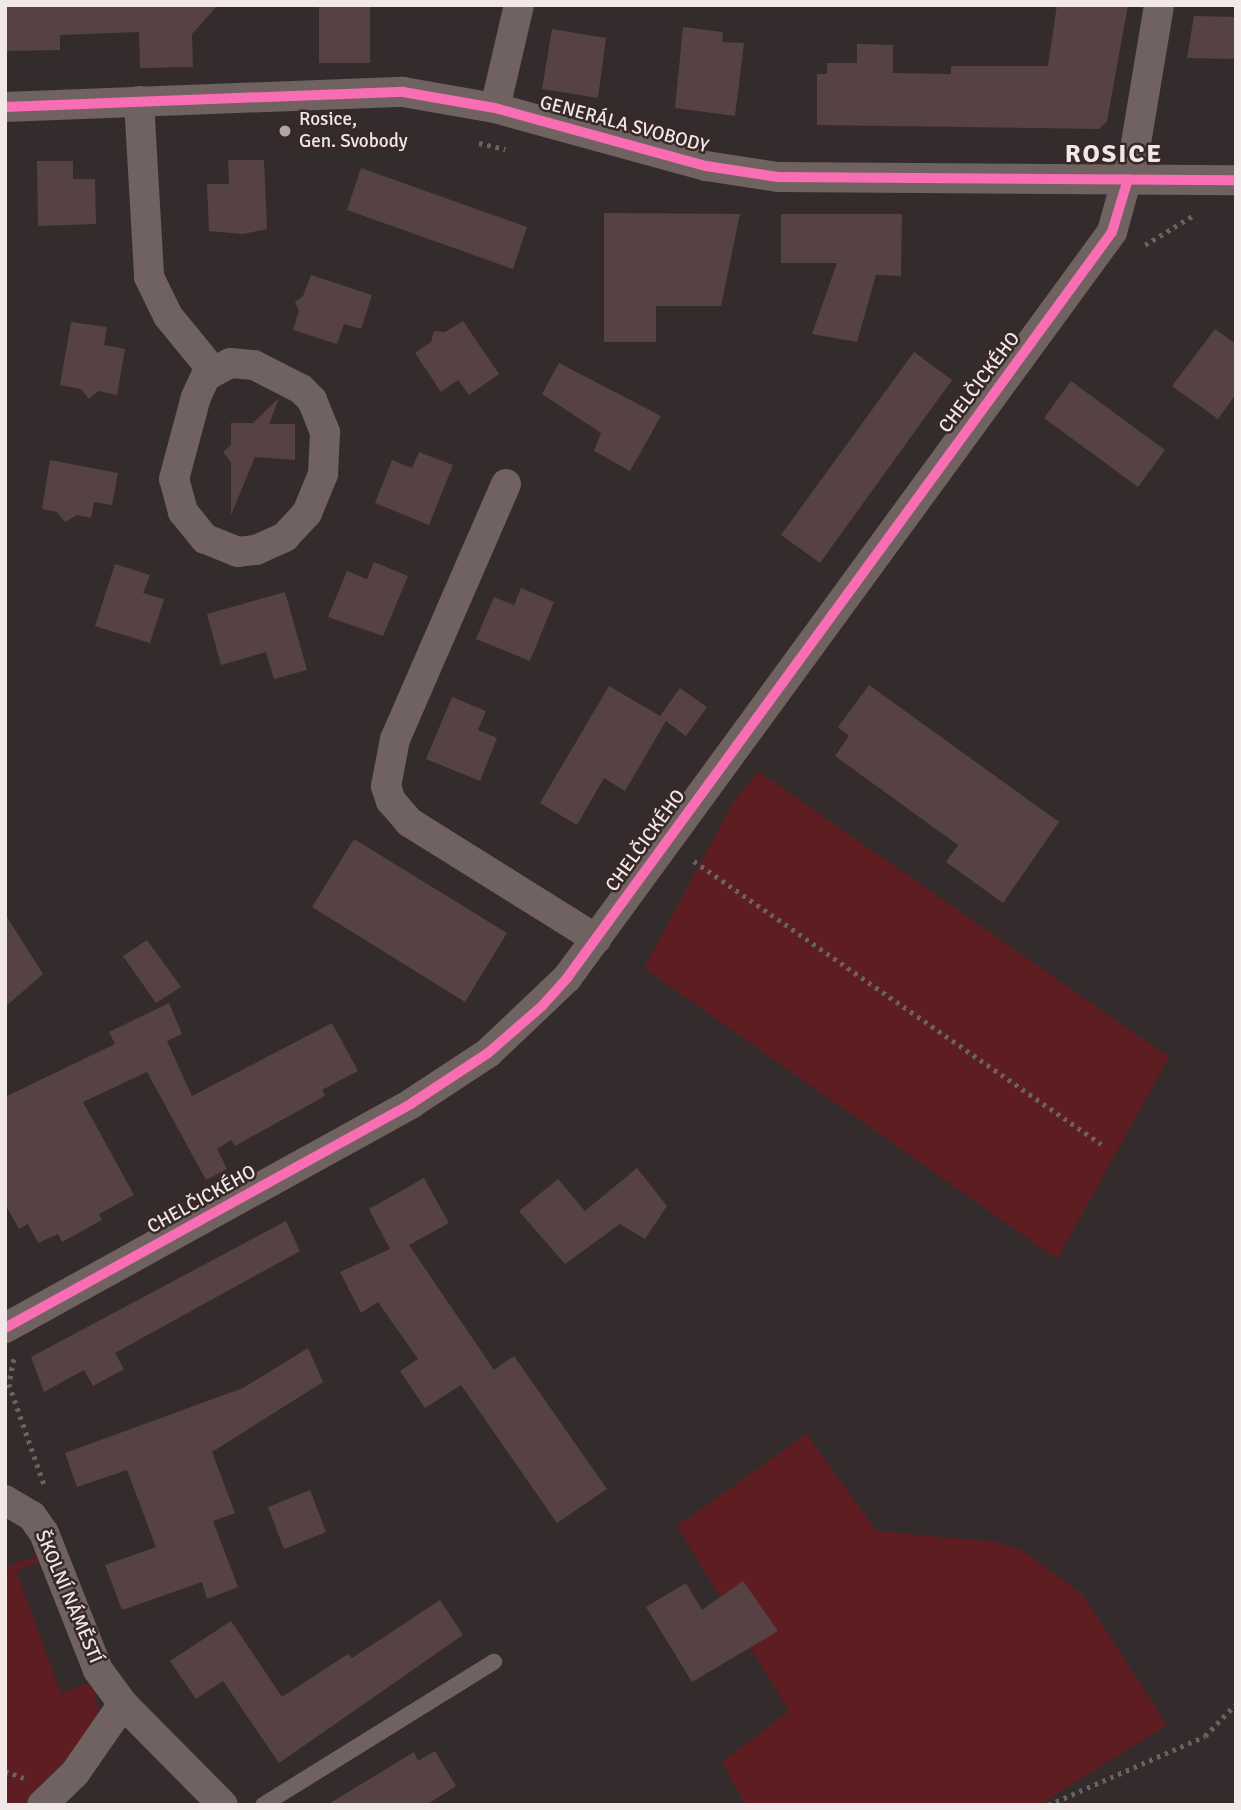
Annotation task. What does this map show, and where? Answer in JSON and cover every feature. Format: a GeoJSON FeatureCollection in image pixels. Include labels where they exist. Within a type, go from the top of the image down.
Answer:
{"type":"FeatureCollection","features":[{"type":"Feature","properties":{"kind":"street"},"geometry":{"type":"LineString","coordinates":[[495,108],[519,5]]}},
{"type":"Feature","properties":{"kind":"street","name":"CHELČICKÉHO"},"geometry":{"type":"LineString","coordinates":[[5,1328],[456,1075],[542,1006],[596,939],[1112,232],[1128,179],[1159,5]]}},
{"type":"Feature","properties":{"kind":"street","name":"GENERÁLA SVOBODY"},"geometry":{"type":"LineString","coordinates":[[5,107],[403,92],[495,108],[706,166],[778,177],[1236,180]]}},
{"type":"Feature","properties":{"kind":"street"},"geometry":{"type":"LineString","coordinates":[[139,102],[149,277],[168,316],[213,371]]}},
{"type":"Feature","properties":{"kind":"street"},"geometry":{"type":"LineString","coordinates":[[241,363],[279,375],[312,400],[325,432],[323,474],[307,513],[285,537],[256,551],[238,552],[205,539],[183,512],[177,496],[175,463],[195,397],[213,371],[241,363]]}},
{"type":"Feature","properties":{"kind":"street"},"geometry":{"type":"LineString","coordinates":[[506,484],[395,739],[386,786],[391,801],[409,822],[596,939]]}},
{"type":"Feature","properties":{"kind":"street","name":"ŠKOLNÍ NÁMĚSTÍ"},"geometry":{"type":"LineString","coordinates":[[5,1500],[33,1516],[44,1533],[99,1670],[123,1704],[223,1805]]}},
{"type":"Feature","properties":{"kind":"street"},"geometry":{"type":"LineString","coordinates":[[42,1805],[75,1773],[123,1704]]}},
{"type":"Feature","properties":{"kind":"lane"},"geometry":{"type":"LineString","coordinates":[[263,1805],[494,1662]]}},
{"type":"Feature","properties":{"kind":"path"},"geometry":{"type":"LineString","coordinates":[[474,141],[512,151]]}},
{"type":"Feature","properties":{"kind":"path"},"geometry":{"type":"LineString","coordinates":[[668,841],[1101,1144]]}},
{"type":"Feature","properties":{"kind":"path"},"geometry":{"type":"LineString","coordinates":[[1048,1805],[1205,1736],[1236,1704]]}},
{"type":"Feature","properties":{"kind":"shaded area"},"geometry":{"type":"Polygon","coordinates":[[[758,771],[1169,1057],[1057,1259],[644,968],[731,806],[758,771]]]}},
{"type":"Feature","properties":{"kind":"shaded area"},"geometry":{"type":"Polygon","coordinates":[[[806,1434],[877,1531],[997,1542],[1022,1550],[1083,1595],[1167,1725],[1039,1805],[746,1805],[722,1762],[789,1711],[677,1526],[806,1434]]]}},
{"type":"Feature","properties":{"kind":"shaded area"},"geometry":{"type":"Polygon","coordinates":[[[39,1556],[43,1560],[16,1571],[61,1693],[88,1684],[94,1689],[97,1718],[56,1778],[21,1805],[5,1805],[5,1591],[9,1565],[39,1556]]]}},
{"type":"Feature","properties":{"kind":"building"},"geometry":{"type":"Polygon","coordinates":[[[5,5],[218,5],[192,34],[193,67],[140,68],[139,32],[60,35],[60,50],[5,51],[5,5]]]}},
{"type":"Feature","properties":{"kind":"building"},"geometry":{"type":"Polygon","coordinates":[[[319,5],[370,5],[370,63],[319,63],[319,5]]]}},
{"type":"Feature","properties":{"kind":"building"},"geometry":{"type":"Polygon","coordinates":[[[1057,5],[1128,5],[1107,121],[1099,129],[817,125],[817,74],[827,74],[827,63],[857,63],[857,44],[893,45],[893,73],[951,74],[951,66],[1048,66],[1057,5]]]}},
{"type":"Feature","properties":{"kind":"building"},"geometry":{"type":"Polygon","coordinates":[[[1194,16],[1236,17],[1236,59],[1187,58],[1194,16]]]}},
{"type":"Feature","properties":{"kind":"building"},"geometry":{"type":"Polygon","coordinates":[[[683,27],[723,32],[722,42],[744,43],[735,116],[675,108],[683,27]]]}},
{"type":"Feature","properties":{"kind":"building"},"geometry":{"type":"Polygon","coordinates":[[[552,29],[606,38],[598,98],[542,89],[552,29]]]}},
{"type":"Feature","properties":{"kind":"building"},"geometry":{"type":"Polygon","coordinates":[[[228,160],[264,160],[267,229],[243,234],[209,231],[207,184],[229,184],[228,160]]]}},
{"type":"Feature","properties":{"kind":"building"},"geometry":{"type":"Polygon","coordinates":[[[37,161],[73,161],[73,179],[95,179],[96,224],[38,226],[37,161]]]}},
{"type":"Feature","properties":{"kind":"building"},"geometry":{"type":"Polygon","coordinates":[[[361,168],[527,227],[513,269],[347,210],[361,168]]]}},
{"type":"Feature","properties":{"kind":"building"},"geometry":{"type":"Polygon","coordinates":[[[604,213],[740,214],[721,306],[656,306],[656,342],[604,342],[604,213]]]}},
{"type":"Feature","properties":{"kind":"building"},"geometry":{"type":"Polygon","coordinates":[[[781,214],[902,214],[901,276],[876,275],[857,342],[812,334],[837,263],[781,263],[781,214]]]}},
{"type":"Feature","properties":{"kind":"building"},"geometry":{"type":"Polygon","coordinates":[[[311,275],[372,295],[361,329],[344,324],[337,344],[293,330],[299,311],[295,302],[303,296],[311,275]]]}},
{"type":"Feature","properties":{"kind":"building"},"geometry":{"type":"Polygon","coordinates":[[[463,321],[499,374],[469,395],[458,380],[441,392],[415,353],[431,342],[434,331],[445,332],[463,321]]]}},
{"type":"Feature","properties":{"kind":"building"},"geometry":{"type":"Polygon","coordinates":[[[71,322],[107,327],[104,345],[125,349],[117,395],[98,391],[89,399],[81,389],[60,385],[71,322]]]}},
{"type":"Feature","properties":{"kind":"building"},"geometry":{"type":"Polygon","coordinates":[[[1215,329],[1236,344],[1236,394],[1218,419],[1172,386],[1215,329]]]}},
{"type":"Feature","properties":{"kind":"building"},"geometry":{"type":"Polygon","coordinates":[[[914,352],[952,380],[820,563],[781,535],[914,352]]]}},
{"type":"Feature","properties":{"kind":"building"},"geometry":{"type":"Polygon","coordinates":[[[559,363],[661,416],[630,471],[594,451],[601,433],[542,394],[559,363]]]}},
{"type":"Feature","properties":{"kind":"building"},"geometry":{"type":"Polygon","coordinates":[[[1071,381],[1165,450],[1138,487],[1044,418],[1071,381]]]}},
{"type":"Feature","properties":{"kind":"building"},"geometry":{"type":"Polygon","coordinates":[[[279,398],[269,424],[295,424],[295,460],[255,457],[231,515],[231,462],[223,452],[231,445],[231,423],[253,423],[279,398]]]}},
{"type":"Feature","properties":{"kind":"building"},"geometry":{"type":"Polygon","coordinates":[[[419,452],[453,465],[429,525],[375,503],[392,460],[412,468],[419,452]]]}},
{"type":"Feature","properties":{"kind":"building"},"geometry":{"type":"Polygon","coordinates":[[[50,460],[118,473],[112,505],[94,502],[91,518],[77,515],[65,522],[57,512],[42,509],[50,460]]]}},
{"type":"Feature","properties":{"kind":"building"},"geometry":{"type":"Polygon","coordinates":[[[374,562],[408,576],[383,636],[328,617],[347,571],[367,579],[374,562]]]}},
{"type":"Feature","properties":{"kind":"building"},"geometry":{"type":"Polygon","coordinates":[[[115,564],[150,575],[143,593],[164,599],[150,643],[95,626],[115,564]]]}},
{"type":"Feature","properties":{"kind":"building"},"geometry":{"type":"Polygon","coordinates":[[[521,588],[554,602],[530,661],[476,639],[494,597],[514,605],[521,588]]]}},
{"type":"Feature","properties":{"kind":"building"},"geometry":{"type":"Polygon","coordinates":[[[285,592],[307,670],[274,679],[266,652],[221,665],[207,614],[285,592]]]}},
{"type":"Feature","properties":{"kind":"building"},"geometry":{"type":"Polygon","coordinates":[[[869,685],[1059,822],[1003,903],[946,862],[958,845],[835,756],[849,736],[838,727],[869,685]]]}},
{"type":"Feature","properties":{"kind":"building"},"geometry":{"type":"Polygon","coordinates":[[[609,686],[660,716],[680,688],[707,707],[686,736],[666,721],[625,791],[604,778],[577,825],[540,803],[609,686]]]}},
{"type":"Feature","properties":{"kind":"building"},"geometry":{"type":"Polygon","coordinates":[[[452,697],[486,711],[478,730],[497,738],[480,781],[426,759],[452,697]]]}},
{"type":"Feature","properties":{"kind":"building"},"geometry":{"type":"Polygon","coordinates":[[[354,839],[507,933],[465,1002],[312,907],[354,839]]]}},
{"type":"Feature","properties":{"kind":"building"},"geometry":{"type":"Polygon","coordinates":[[[5,914],[43,974],[5,1007],[5,914]]]}},
{"type":"Feature","properties":{"kind":"building"},"geometry":{"type":"Polygon","coordinates":[[[147,940],[181,987],[156,1003],[123,956],[147,940]]]}},
{"type":"Feature","properties":{"kind":"building"},"geometry":{"type":"Polygon","coordinates":[[[169,1003],[182,1034],[167,1041],[192,1096],[332,1023],[358,1071],[322,1090],[325,1096],[235,1146],[231,1140],[217,1149],[227,1169],[206,1180],[147,1072],[83,1102],[134,1195],[99,1214],[102,1220],[62,1242],[58,1234],[38,1243],[28,1224],[19,1229],[5,1204],[5,1097],[115,1044],[109,1032],[169,1003]]]}},
{"type":"Feature","properties":{"kind":"building"},"geometry":{"type":"Polygon","coordinates":[[[637,1168],[667,1206],[645,1239],[620,1224],[565,1264],[519,1211],[558,1179],[585,1211],[637,1168]]]}},
{"type":"Feature","properties":{"kind":"building"},"geometry":{"type":"Polygon","coordinates":[[[424,1178],[449,1223],[409,1245],[494,1370],[514,1356],[607,1489],[557,1523],[461,1385],[425,1408],[400,1371],[418,1359],[378,1302],[361,1313],[340,1272],[390,1249],[369,1209],[424,1178]]]}},
{"type":"Feature","properties":{"kind":"building"},"geometry":{"type":"Polygon","coordinates":[[[286,1221],[300,1251],[115,1353],[124,1369],[93,1386],[84,1370],[44,1392],[31,1357],[286,1221]]]}},
{"type":"Feature","properties":{"kind":"building"},"geometry":{"type":"Polygon","coordinates":[[[308,1348],[323,1382],[212,1452],[235,1513],[213,1521],[238,1587],[207,1599],[202,1582],[122,1610],[105,1565],[156,1547],[127,1470],[77,1487],[65,1453],[243,1388],[308,1348]]]}},
{"type":"Feature","properties":{"kind":"building"},"geometry":{"type":"Polygon","coordinates":[[[310,1490],[326,1532],[284,1549],[268,1507],[310,1490]]]}},
{"type":"Feature","properties":{"kind":"building"},"geometry":{"type":"Polygon","coordinates":[[[743,1581],[778,1631],[692,1682],[646,1607],[686,1583],[702,1610],[743,1581]]]}},
{"type":"Feature","properties":{"kind":"building"},"geometry":{"type":"Polygon","coordinates":[[[440,1600],[463,1635],[279,1763],[223,1681],[196,1699],[170,1661],[231,1621],[282,1697],[348,1654],[352,1658],[440,1600]]]}},
{"type":"Feature","properties":{"kind":"building"},"geometry":{"type":"Polygon","coordinates":[[[435,1751],[456,1786],[426,1805],[327,1805],[414,1752],[418,1761],[435,1751]]]}},
{"type":"Feature","properties":{"kind":"cycle path"},"geometry":{"type":"LineString","coordinates":[[5,107],[403,92],[495,108],[706,166],[778,177],[1236,180]]}},
{"type":"Feature","properties":{"kind":"cycle path"},"geometry":{"type":"LineString","coordinates":[[5,1328],[412,1103],[488,1053],[542,1006],[567,978],[1112,232],[1128,179]]}},
{"type":"Feature","properties":{"kind":"place","name":"Rosice, Gen. Svobody"},"geometry":{"type":"Point","coordinates":[285,131]}},
{"type":"Feature","properties":{"kind":"district","name":"ROSICE"},"geometry":{"type":"Point","coordinates":[1114,155]}}]}
